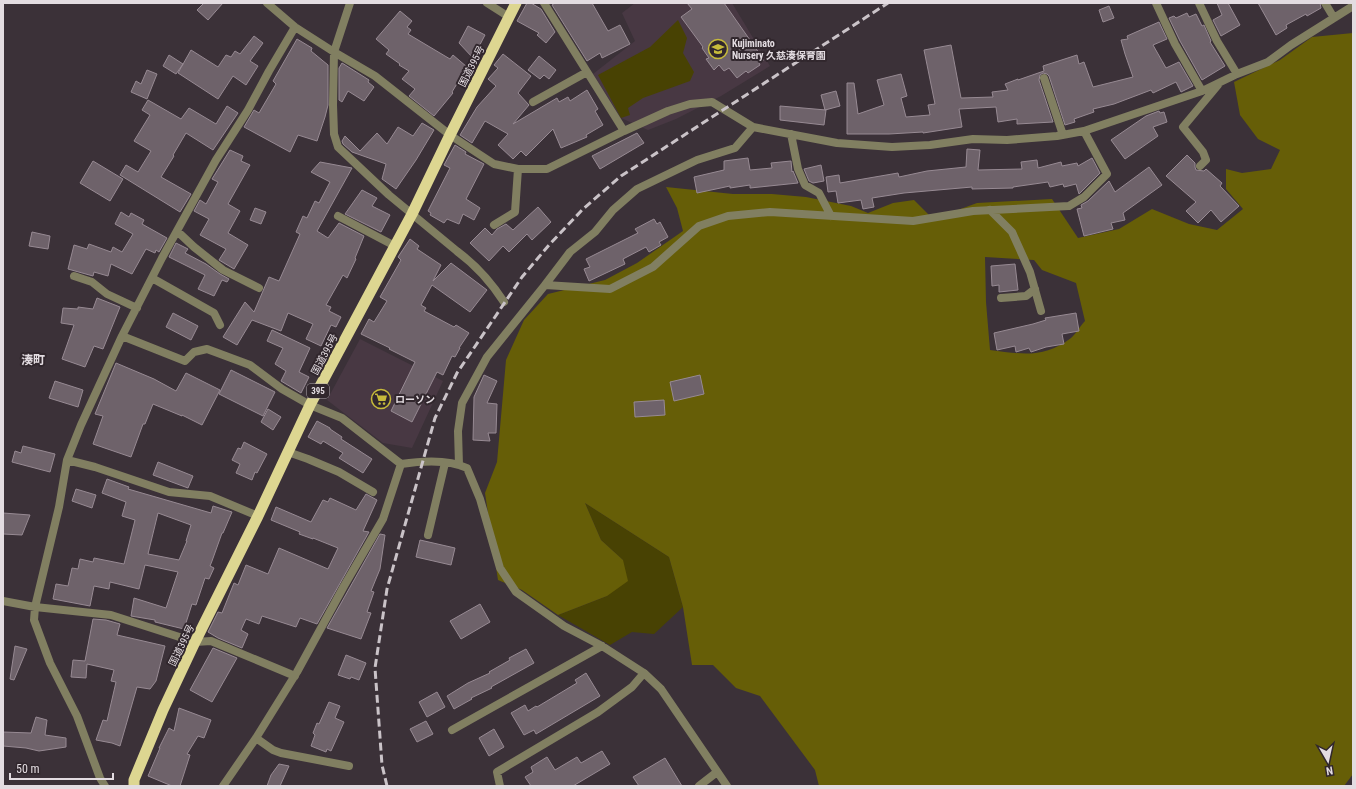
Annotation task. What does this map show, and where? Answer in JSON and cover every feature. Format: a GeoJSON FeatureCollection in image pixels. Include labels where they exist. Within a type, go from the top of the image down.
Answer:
{"type":"FeatureCollection","features":[{"type":"Feature","properties":{"kind":"highway","name":"国道395号"},"geometry":{"type":"LineString","coordinates":[[134,786],[134,780],[163,710],[258,516],[310,405],[412,214],[516,3]]}},
{"type":"Feature","properties":{"kind":"street"},"geometry":{"type":"LineString","coordinates":[[267,3],[294,27],[375,76],[450,135],[494,164],[518,169],[547,169],[668,111],[690,104],[712,102],[752,127],[837,143],[892,147],[930,145],[973,139],[1007,140],[1063,135],[1084,131],[1202,91],[1237,74],[1268,62],[1291,44],[1353,6]]}},
{"type":"Feature","properties":{"kind":"street"},"geometry":{"type":"LineString","coordinates":[[350,3],[334,52],[334,134],[338,147],[389,195],[469,260],[491,282],[504,302]]}},
{"type":"Feature","properties":{"kind":"street"},"geometry":{"type":"LineString","coordinates":[[487,3],[509,17]]}},
{"type":"Feature","properties":{"kind":"street"},"geometry":{"type":"LineString","coordinates":[[544,3],[624,131]]}},
{"type":"Feature","properties":{"kind":"street"},"geometry":{"type":"LineString","coordinates":[[1156,3],[1175,44],[1202,91]]}},
{"type":"Feature","properties":{"kind":"street"},"geometry":{"type":"LineString","coordinates":[[1199,3],[1217,41],[1237,74]]}},
{"type":"Feature","properties":{"kind":"street"},"geometry":{"type":"LineString","coordinates":[[1325,3],[1334,18]]}},
{"type":"Feature","properties":{"kind":"street"},"geometry":{"type":"LineString","coordinates":[[105,786],[100,778],[78,716],[50,663],[34,620],[35,607],[59,507],[67,460],[81,425],[136,308],[216,160],[248,110],[294,27]]}},
{"type":"Feature","properties":{"kind":"street"},"geometry":{"type":"LineString","coordinates":[[533,102],[587,72]]}},
{"type":"Feature","properties":{"kind":"street"},"geometry":{"type":"LineString","coordinates":[[1044,78],[1063,135]]}},
{"type":"Feature","properties":{"kind":"street"},"geometry":{"type":"LineString","coordinates":[[1200,166],[1206,160],[1203,152],[1183,127],[1220,83]]}},
{"type":"Feature","properties":{"kind":"street"},"geometry":{"type":"LineString","coordinates":[[459,465],[458,431],[462,403],[487,357],[570,252],[595,232],[613,210],[637,190],[697,160],[735,148],[752,127]]}},
{"type":"Feature","properties":{"kind":"street"},"geometry":{"type":"LineString","coordinates":[[545,285],[610,289],[653,267],[700,226],[728,216],[770,212],[914,221],[973,211],[1069,206],[1084,196],[1108,174],[1084,131]]}},
{"type":"Feature","properties":{"kind":"street"},"geometry":{"type":"LineString","coordinates":[[791,134],[798,169],[805,184],[819,193],[831,216]]}},
{"type":"Feature","properties":{"kind":"street"},"geometry":{"type":"LineString","coordinates":[[494,225],[515,212],[518,169]]}},
{"type":"Feature","properties":{"kind":"street"},"geometry":{"type":"LineString","coordinates":[[990,210],[1012,232],[1030,272],[1041,311]]}},
{"type":"Feature","properties":{"kind":"street"},"geometry":{"type":"LineString","coordinates":[[338,216],[395,246]]}},
{"type":"Feature","properties":{"kind":"street"},"geometry":{"type":"LineString","coordinates":[[177,231],[222,270],[259,288]]}},
{"type":"Feature","properties":{"kind":"street"},"geometry":{"type":"LineString","coordinates":[[74,276],[92,282],[106,294],[136,308]]}},
{"type":"Feature","properties":{"kind":"street"},"geometry":{"type":"LineString","coordinates":[[152,278],[214,313],[220,325]]}},
{"type":"Feature","properties":{"kind":"street"},"geometry":{"type":"LineString","coordinates":[[1001,298],[1026,296],[1035,289]]}},
{"type":"Feature","properties":{"kind":"street"},"geometry":{"type":"LineString","coordinates":[[122,336],[185,361],[194,352],[207,349],[250,366],[282,390],[310,405],[342,418],[401,464],[422,461],[459,465],[467,468],[480,499],[500,568],[516,592],[564,626],[602,646],[644,673],[661,689],[726,786]]}},
{"type":"Feature","properties":{"kind":"street"},"geometry":{"type":"LineString","coordinates":[[288,452],[339,472],[373,492]]}},
{"type":"Feature","properties":{"kind":"street"},"geometry":{"type":"LineString","coordinates":[[67,460],[95,467],[169,492],[210,496],[258,516]]}},
{"type":"Feature","properties":{"kind":"street"},"geometry":{"type":"LineString","coordinates":[[428,535],[445,463]]}},
{"type":"Feature","properties":{"kind":"street"},"geometry":{"type":"LineString","coordinates":[[223,786],[256,738],[295,676],[344,586],[383,519],[401,464]]}},
{"type":"Feature","properties":{"kind":"street"},"geometry":{"type":"LineString","coordinates":[[3,601],[35,607],[111,615],[195,642],[211,641],[295,676]]}},
{"type":"Feature","properties":{"kind":"street"},"geometry":{"type":"LineString","coordinates":[[452,730],[602,646]]}},
{"type":"Feature","properties":{"kind":"street"},"geometry":{"type":"LineString","coordinates":[[500,786],[497,772],[598,712],[632,687],[644,673]]}},
{"type":"Feature","properties":{"kind":"street"},"geometry":{"type":"LineString","coordinates":[[256,738],[273,750],[281,753],[349,766]]}},
{"type":"Feature","properties":{"kind":"street"},"geometry":{"type":"LineString","coordinates":[[698,786],[717,772]]}},
{"type":"Feature","properties":{"kind":"shaded area"},"geometry":{"type":"Polygon","coordinates":[[[635,3],[732,3],[770,66],[721,96],[676,119],[648,130],[621,118],[593,74],[635,41],[622,13],[635,3]]]}},
{"type":"Feature","properties":{"kind":"shaded area"},"geometry":{"type":"Polygon","coordinates":[[[678,20],[687,38],[683,53],[694,72],[690,81],[643,98],[628,108],[630,115],[621,118],[598,75],[650,47],[678,20]]]}},
{"type":"Feature","properties":{"kind":"shaded area"},"geometry":{"type":"Polygon","coordinates":[[[1353,33],[1353,774],[1344,786],[819,786],[815,770],[760,696],[736,688],[713,665],[692,665],[683,607],[669,557],[585,503],[601,540],[623,560],[628,581],[607,596],[558,615],[522,590],[498,580],[485,493],[497,462],[506,360],[524,320],[548,294],[605,280],[637,263],[683,231],[677,208],[666,187],[733,194],[772,194],[806,197],[851,206],[868,213],[893,203],[914,200],[933,219],[977,203],[1052,199],[1078,238],[1119,229],[1152,209],[1189,224],[1217,230],[1243,209],[1226,189],[1226,169],[1242,173],[1271,169],[1280,150],[1258,139],[1240,115],[1234,82],[1280,60],[1312,37],[1353,33]],[[985,257],[986,302],[990,350],[1012,353],[1042,352],[1061,345],[1071,338],[1085,321],[1076,283],[1042,270],[1034,260],[985,257]]]}},
{"type":"Feature","properties":{"kind":"shaded area"},"geometry":{"type":"Polygon","coordinates":[[[360,339],[443,381],[412,448],[383,443],[327,400],[360,339]]]}},
{"type":"Feature","properties":{"kind":"shaded area"},"geometry":{"type":"Polygon","coordinates":[[[585,503],[669,557],[683,607],[654,634],[632,632],[610,645],[558,615],[607,596],[623,560],[601,540],[585,503]]]}},
{"type":"Feature","properties":{"kind":"building"},"geometry":{"type":"Polygon","coordinates":[[[204,3],[223,3],[208,20],[197,10],[204,3]]]}},
{"type":"Feature","properties":{"kind":"building"},"geometry":{"type":"Polygon","coordinates":[[[527,3],[531,3],[541,9],[555,32],[546,43],[537,35],[539,33],[517,21],[527,3]]]}},
{"type":"Feature","properties":{"kind":"building"},"geometry":{"type":"Polygon","coordinates":[[[555,3],[592,3],[608,31],[620,25],[630,44],[602,58],[600,53],[587,61],[552,5],[555,3]]]}},
{"type":"Feature","properties":{"kind":"building"},"geometry":{"type":"Polygon","coordinates":[[[687,3],[724,3],[764,60],[759,63],[760,65],[748,73],[746,71],[737,78],[729,68],[724,71],[719,65],[714,70],[706,59],[709,58],[702,48],[703,47],[681,17],[692,9],[687,3]]]}},
{"type":"Feature","properties":{"kind":"building"},"geometry":{"type":"Polygon","coordinates":[[[1217,3],[1228,3],[1240,25],[1221,36],[1213,20],[1222,15],[1217,3]]]}},
{"type":"Feature","properties":{"kind":"building"},"geometry":{"type":"Polygon","coordinates":[[[1258,3],[1320,3],[1321,8],[1286,25],[1287,28],[1276,35],[1258,3]]]}},
{"type":"Feature","properties":{"kind":"building"},"geometry":{"type":"Polygon","coordinates":[[[1109,6],[1114,18],[1103,22],[1099,10],[1109,6]]]}},
{"type":"Feature","properties":{"kind":"building"},"geometry":{"type":"Polygon","coordinates":[[[400,11],[412,21],[407,27],[411,30],[408,34],[450,59],[453,55],[467,67],[452,92],[453,93],[434,116],[409,96],[415,89],[402,79],[409,71],[386,54],[389,50],[376,39],[400,11]]]}},
{"type":"Feature","properties":{"kind":"building"},"geometry":{"type":"Polygon","coordinates":[[[1187,13],[1189,17],[1196,14],[1202,26],[1204,25],[1211,41],[1210,42],[1225,66],[1202,80],[1169,18],[1174,16],[1176,18],[1187,13]]]}},
{"type":"Feature","properties":{"kind":"building"},"geometry":{"type":"Polygon","coordinates":[[[1159,22],[1167,39],[1153,45],[1166,68],[1179,62],[1193,86],[1181,92],[1176,82],[1153,93],[1151,90],[1114,104],[1093,109],[1094,112],[1074,119],[1075,122],[1065,125],[1049,76],[1043,73],[1040,75],[1039,80],[1053,122],[1017,124],[1017,119],[998,122],[996,107],[959,109],[962,127],[923,133],[847,134],[847,83],[854,83],[858,114],[884,105],[877,80],[901,74],[907,96],[901,98],[906,117],[930,115],[928,105],[935,104],[924,50],[951,45],[961,98],[993,97],[992,92],[1008,90],[1005,84],[1044,71],[1043,66],[1077,55],[1079,64],[1084,62],[1093,87],[1133,77],[1121,40],[1128,39],[1127,36],[1159,22]]]}},
{"type":"Feature","properties":{"kind":"building"},"geometry":{"type":"Polygon","coordinates":[[[468,26],[485,35],[473,58],[459,43],[468,26]]]}},
{"type":"Feature","properties":{"kind":"building"},"geometry":{"type":"Polygon","coordinates":[[[254,36],[263,43],[250,61],[258,66],[246,85],[233,76],[218,99],[178,73],[191,50],[218,67],[226,55],[231,57],[235,51],[240,54],[254,36]]]}},
{"type":"Feature","properties":{"kind":"building"},"geometry":{"type":"Polygon","coordinates":[[[297,39],[312,48],[311,51],[328,65],[328,105],[317,141],[298,135],[290,152],[244,127],[254,110],[259,113],[276,84],[273,81],[297,39]]]}},
{"type":"Feature","properties":{"kind":"building"},"geometry":{"type":"Polygon","coordinates":[[[503,54],[531,76],[518,93],[529,105],[513,124],[557,98],[559,102],[568,97],[570,101],[587,90],[598,109],[595,111],[603,125],[586,135],[587,137],[561,148],[553,129],[526,156],[521,151],[513,159],[498,145],[508,134],[485,121],[472,143],[460,135],[477,107],[496,86],[488,79],[498,68],[494,65],[503,54]]]}},
{"type":"Feature","properties":{"kind":"building"},"geometry":{"type":"Polygon","coordinates":[[[169,55],[183,64],[176,74],[163,66],[169,55]]]}},
{"type":"Feature","properties":{"kind":"building"},"geometry":{"type":"Polygon","coordinates":[[[539,56],[556,70],[549,79],[544,75],[540,79],[528,70],[539,56]]]}},
{"type":"Feature","properties":{"kind":"building"},"geometry":{"type":"Polygon","coordinates":[[[342,63],[369,80],[368,82],[374,87],[364,101],[348,91],[342,102],[339,100],[339,68],[342,63]]]}},
{"type":"Feature","properties":{"kind":"building"},"geometry":{"type":"Polygon","coordinates":[[[147,70],[157,74],[147,99],[131,92],[136,81],[141,84],[147,70]]]}},
{"type":"Feature","properties":{"kind":"building"},"geometry":{"type":"Polygon","coordinates":[[[836,91],[840,106],[825,110],[821,95],[836,91]]]}},
{"type":"Feature","properties":{"kind":"building"},"geometry":{"type":"Polygon","coordinates":[[[148,100],[181,119],[189,108],[216,124],[227,106],[238,113],[213,150],[186,133],[173,155],[174,156],[161,177],[191,194],[180,212],[120,175],[126,165],[138,172],[151,151],[134,141],[150,115],[142,110],[148,100]]]}},
{"type":"Feature","properties":{"kind":"building"},"geometry":{"type":"Polygon","coordinates":[[[780,106],[826,110],[824,125],[780,120],[780,106]]]}},
{"type":"Feature","properties":{"kind":"building"},"geometry":{"type":"Polygon","coordinates":[[[1159,111],[1160,113],[1164,112],[1167,122],[1153,127],[1158,136],[1125,159],[1111,140],[1146,116],[1159,111]]]}},
{"type":"Feature","properties":{"kind":"building"},"geometry":{"type":"Polygon","coordinates":[[[422,123],[434,130],[396,189],[382,179],[386,164],[352,152],[343,144],[342,141],[345,136],[360,151],[377,133],[387,144],[398,127],[413,136],[422,123]]]}},
{"type":"Feature","properties":{"kind":"building"},"geometry":{"type":"Polygon","coordinates":[[[637,133],[644,143],[600,169],[592,156],[637,133]]]}},
{"type":"Feature","properties":{"kind":"building"},"geometry":{"type":"Polygon","coordinates":[[[455,145],[466,152],[465,154],[484,164],[466,199],[480,208],[474,220],[463,214],[459,224],[447,219],[444,223],[430,215],[431,213],[428,211],[450,168],[444,165],[455,145]]]}},
{"type":"Feature","properties":{"kind":"building"},"geometry":{"type":"Polygon","coordinates":[[[967,149],[980,150],[978,170],[1022,169],[1021,162],[1037,160],[1038,168],[1061,162],[1062,166],[1077,163],[1078,166],[1092,158],[1100,173],[1079,194],[1076,184],[1064,187],[1063,184],[1050,187],[1048,182],[1013,188],[972,189],[972,187],[904,193],[872,198],[874,207],[863,209],[861,200],[838,203],[836,191],[828,192],[826,177],[839,175],[840,183],[898,173],[899,177],[927,171],[966,167],[967,149]]]}},
{"type":"Feature","properties":{"kind":"building"},"geometry":{"type":"Polygon","coordinates":[[[230,150],[243,156],[241,161],[250,165],[228,204],[240,211],[228,233],[248,245],[234,269],[219,260],[226,249],[200,235],[209,219],[194,211],[200,200],[206,204],[218,182],[212,179],[230,150]]]}},
{"type":"Feature","properties":{"kind":"building"},"geometry":{"type":"Polygon","coordinates":[[[1187,155],[1195,163],[1196,170],[1204,171],[1206,169],[1222,183],[1220,186],[1239,206],[1221,222],[1211,210],[1198,223],[1186,211],[1196,202],[1166,176],[1187,155]]]}},
{"type":"Feature","properties":{"kind":"building"},"geometry":{"type":"Polygon","coordinates":[[[748,158],[750,170],[772,168],[771,163],[791,161],[792,172],[793,171],[798,183],[750,188],[750,185],[730,188],[730,186],[697,193],[694,177],[724,170],[724,161],[748,158]]]}},
{"type":"Feature","properties":{"kind":"building"},"geometry":{"type":"Polygon","coordinates":[[[93,161],[123,179],[110,201],[80,183],[93,161]]]}},
{"type":"Feature","properties":{"kind":"building"},"geometry":{"type":"Polygon","coordinates":[[[320,162],[352,168],[317,231],[328,238],[339,223],[364,236],[355,258],[356,259],[347,278],[343,275],[326,305],[331,307],[329,311],[341,317],[336,327],[331,325],[321,346],[306,339],[313,324],[288,313],[281,331],[252,320],[237,345],[223,337],[245,302],[254,312],[269,277],[279,281],[300,234],[296,232],[303,216],[307,218],[315,201],[319,203],[330,182],[311,172],[320,162]]]}},
{"type":"Feature","properties":{"kind":"building"},"geometry":{"type":"Polygon","coordinates":[[[821,165],[824,181],[813,183],[809,181],[804,169],[821,165]]]}},
{"type":"Feature","properties":{"kind":"building"},"geometry":{"type":"Polygon","coordinates":[[[1149,167],[1162,185],[1123,213],[1125,220],[1111,223],[1113,229],[1084,236],[1077,209],[1082,208],[1081,205],[1088,201],[1109,181],[1115,192],[1149,167]]]}},
{"type":"Feature","properties":{"kind":"building"},"geometry":{"type":"Polygon","coordinates":[[[362,190],[377,198],[372,206],[390,215],[381,232],[345,214],[362,190]]]}},
{"type":"Feature","properties":{"kind":"building"},"geometry":{"type":"Polygon","coordinates":[[[538,207],[551,222],[532,240],[527,234],[509,252],[503,246],[489,261],[470,243],[485,228],[492,235],[497,229],[506,224],[513,230],[538,207]]]}},
{"type":"Feature","properties":{"kind":"building"},"geometry":{"type":"Polygon","coordinates":[[[255,208],[266,212],[261,224],[250,220],[255,208]]]}},
{"type":"Feature","properties":{"kind":"building"},"geometry":{"type":"Polygon","coordinates":[[[121,212],[129,217],[131,213],[144,220],[142,224],[167,238],[159,252],[156,250],[155,253],[146,249],[132,274],[111,264],[108,276],[94,272],[93,276],[68,269],[74,245],[87,249],[89,244],[111,252],[113,247],[122,252],[133,234],[115,224],[121,212]]]}},
{"type":"Feature","properties":{"kind":"building"},"geometry":{"type":"Polygon","coordinates":[[[654,219],[657,224],[660,222],[668,237],[659,242],[661,245],[649,252],[646,247],[623,259],[625,264],[589,281],[584,269],[590,267],[586,259],[638,233],[635,229],[654,219]]]}},
{"type":"Feature","properties":{"kind":"building"},"geometry":{"type":"Polygon","coordinates":[[[32,232],[50,236],[48,249],[29,246],[32,232]]]}},
{"type":"Feature","properties":{"kind":"building"},"geometry":{"type":"Polygon","coordinates":[[[410,239],[419,246],[417,249],[441,265],[433,281],[451,263],[487,290],[470,312],[432,285],[421,305],[426,308],[424,311],[454,327],[456,325],[469,333],[455,357],[452,356],[443,375],[437,372],[412,422],[391,411],[415,362],[361,334],[369,319],[374,322],[387,301],[380,297],[401,260],[398,257],[410,239]]]}},
{"type":"Feature","properties":{"kind":"building"},"geometry":{"type":"Polygon","coordinates":[[[176,243],[188,249],[185,253],[206,264],[229,279],[227,282],[222,280],[214,296],[198,289],[205,275],[169,257],[176,243]]]}},
{"type":"Feature","properties":{"kind":"building"},"geometry":{"type":"Polygon","coordinates":[[[1015,264],[1018,290],[999,292],[999,285],[992,286],[991,266],[1015,264]]]}},
{"type":"Feature","properties":{"kind":"building"},"geometry":{"type":"Polygon","coordinates":[[[97,298],[120,307],[103,349],[94,346],[85,367],[62,359],[74,325],[61,323],[63,308],[78,309],[78,307],[93,309],[97,298]]]}},
{"type":"Feature","properties":{"kind":"building"},"geometry":{"type":"Polygon","coordinates":[[[173,313],[198,326],[191,340],[166,327],[173,313]]]}},
{"type":"Feature","properties":{"kind":"building"},"geometry":{"type":"Polygon","coordinates":[[[1076,313],[1079,331],[1062,334],[1064,344],[1046,347],[1031,352],[1029,348],[1016,352],[1015,346],[997,350],[994,333],[1033,324],[1046,320],[1045,318],[1076,313]]]}},
{"type":"Feature","properties":{"kind":"building"},"geometry":{"type":"Polygon","coordinates":[[[272,330],[310,348],[299,372],[309,377],[301,393],[281,381],[286,371],[275,364],[283,348],[267,341],[272,330]]]}},
{"type":"Feature","properties":{"kind":"building"},"geometry":{"type":"Polygon","coordinates":[[[116,363],[154,379],[176,391],[186,373],[220,390],[202,425],[182,415],[153,404],[145,424],[143,424],[131,457],[93,444],[103,416],[95,414],[116,363]]]}},
{"type":"Feature","properties":{"kind":"building"},"geometry":{"type":"Polygon","coordinates":[[[231,370],[275,392],[263,416],[219,394],[231,370]]]}},
{"type":"Feature","properties":{"kind":"building"},"geometry":{"type":"Polygon","coordinates":[[[484,375],[497,381],[487,403],[497,404],[496,433],[488,433],[490,441],[473,440],[474,397],[484,375]]]}},
{"type":"Feature","properties":{"kind":"building"},"geometry":{"type":"Polygon","coordinates":[[[700,375],[704,394],[674,401],[670,382],[700,375]]]}},
{"type":"Feature","properties":{"kind":"building"},"geometry":{"type":"Polygon","coordinates":[[[55,381],[83,390],[78,407],[49,398],[55,381]]]}},
{"type":"Feature","properties":{"kind":"building"},"geometry":{"type":"Polygon","coordinates":[[[664,400],[665,415],[635,417],[634,402],[664,400]]]}},
{"type":"Feature","properties":{"kind":"building"},"geometry":{"type":"Polygon","coordinates":[[[268,409],[281,417],[273,430],[261,422],[268,409]]]}},
{"type":"Feature","properties":{"kind":"building"},"geometry":{"type":"Polygon","coordinates":[[[317,421],[330,428],[342,437],[341,439],[372,459],[363,473],[339,458],[343,453],[323,441],[321,444],[308,437],[317,421]]]}},
{"type":"Feature","properties":{"kind":"building"},"geometry":{"type":"Polygon","coordinates":[[[244,442],[267,454],[257,473],[255,472],[252,480],[236,473],[240,464],[232,460],[238,448],[241,449],[244,442]]]}},
{"type":"Feature","properties":{"kind":"building"},"geometry":{"type":"Polygon","coordinates":[[[23,446],[55,454],[50,472],[12,462],[15,451],[21,453],[23,446]]]}},
{"type":"Feature","properties":{"kind":"building"},"geometry":{"type":"Polygon","coordinates":[[[158,462],[193,476],[188,488],[153,475],[158,462]]]}},
{"type":"Feature","properties":{"kind":"building"},"geometry":{"type":"Polygon","coordinates":[[[107,479],[129,487],[128,489],[211,513],[213,506],[232,512],[222,533],[210,566],[214,568],[209,579],[205,578],[196,605],[192,604],[184,629],[155,622],[155,620],[131,616],[134,598],[166,608],[178,572],[145,565],[139,589],[110,582],[109,589],[94,586],[90,606],[53,599],[56,584],[68,586],[72,568],[78,569],[80,559],[93,562],[94,558],[124,564],[135,520],[122,516],[126,502],[102,493],[107,479]],[[158,513],[148,554],[179,560],[187,541],[191,525],[158,513]]]}},
{"type":"Feature","properties":{"kind":"building"},"geometry":{"type":"Polygon","coordinates":[[[76,489],[96,495],[92,508],[72,501],[76,489]]]}},
{"type":"Feature","properties":{"kind":"building"},"geometry":{"type":"Polygon","coordinates":[[[366,494],[377,500],[363,531],[369,532],[317,624],[300,618],[296,627],[262,616],[259,624],[246,619],[241,630],[248,634],[242,648],[208,632],[218,612],[222,613],[234,583],[238,585],[246,565],[268,574],[279,548],[328,569],[338,548],[299,534],[300,532],[271,520],[276,507],[311,522],[323,500],[328,502],[330,498],[356,510],[366,494]]]}},
{"type":"Feature","properties":{"kind":"building"},"geometry":{"type":"Polygon","coordinates":[[[3,513],[30,515],[22,535],[3,534],[3,513]]]}},
{"type":"Feature","properties":{"kind":"building"},"geometry":{"type":"Polygon","coordinates":[[[380,534],[385,535],[380,569],[371,591],[374,592],[367,612],[371,613],[361,639],[327,628],[380,534]]]}},
{"type":"Feature","properties":{"kind":"building"},"geometry":{"type":"Polygon","coordinates":[[[420,540],[455,548],[451,565],[416,557],[420,540]]]}},
{"type":"Feature","properties":{"kind":"building"},"geometry":{"type":"Polygon","coordinates":[[[480,604],[490,622],[461,639],[450,621],[480,604]]]}},
{"type":"Feature","properties":{"kind":"building"},"geometry":{"type":"Polygon","coordinates":[[[93,619],[106,620],[120,624],[117,635],[165,646],[156,681],[150,689],[137,687],[120,746],[96,740],[103,720],[107,721],[116,682],[111,681],[114,670],[87,664],[86,678],[71,677],[73,660],[85,661],[93,619]]]}},
{"type":"Feature","properties":{"kind":"building"},"geometry":{"type":"Polygon","coordinates":[[[15,646],[27,649],[14,680],[10,679],[15,646]]]}},
{"type":"Feature","properties":{"kind":"building"},"geometry":{"type":"Polygon","coordinates":[[[213,648],[237,658],[212,702],[190,690],[213,648]]]}},
{"type":"Feature","properties":{"kind":"building"},"geometry":{"type":"Polygon","coordinates":[[[526,649],[534,663],[454,709],[447,696],[468,683],[490,673],[489,672],[510,660],[509,658],[526,649]]]}},
{"type":"Feature","properties":{"kind":"building"},"geometry":{"type":"Polygon","coordinates":[[[346,655],[366,663],[359,680],[338,675],[346,655]]]}},
{"type":"Feature","properties":{"kind":"building"},"geometry":{"type":"Polygon","coordinates":[[[586,673],[600,696],[536,734],[534,730],[524,735],[511,713],[525,705],[528,711],[536,706],[537,707],[577,683],[575,680],[586,673]]]}},
{"type":"Feature","properties":{"kind":"building"},"geometry":{"type":"Polygon","coordinates":[[[437,692],[445,707],[427,717],[419,702],[437,692]]]}},
{"type":"Feature","properties":{"kind":"building"},"geometry":{"type":"Polygon","coordinates":[[[329,702],[340,706],[335,718],[344,722],[331,751],[327,749],[326,752],[311,746],[315,735],[313,733],[317,723],[319,724],[329,702]]]}},
{"type":"Feature","properties":{"kind":"building"},"geometry":{"type":"Polygon","coordinates":[[[179,708],[211,720],[204,738],[198,736],[187,754],[190,755],[180,786],[172,786],[148,776],[169,728],[174,731],[179,708]]]}},
{"type":"Feature","properties":{"kind":"building"},"geometry":{"type":"Polygon","coordinates":[[[36,717],[47,720],[45,735],[66,738],[66,747],[39,751],[3,746],[3,732],[31,733],[36,717]]]}},
{"type":"Feature","properties":{"kind":"building"},"geometry":{"type":"Polygon","coordinates":[[[426,721],[433,734],[417,742],[410,729],[426,721]]]}},
{"type":"Feature","properties":{"kind":"building"},"geometry":{"type":"Polygon","coordinates":[[[494,729],[504,747],[489,756],[479,738],[494,729]]]}},
{"type":"Feature","properties":{"kind":"building"},"geometry":{"type":"Polygon","coordinates":[[[602,751],[610,764],[573,786],[531,786],[525,777],[533,772],[531,767],[547,757],[555,770],[577,757],[581,763],[602,751]]]}},
{"type":"Feature","properties":{"kind":"building"},"geometry":{"type":"Polygon","coordinates":[[[665,758],[682,786],[639,786],[633,777],[665,758]]]}},
{"type":"Feature","properties":{"kind":"building"},"geometry":{"type":"Polygon","coordinates":[[[279,764],[289,766],[280,786],[267,786],[271,775],[279,764]]]}},
{"type":"Feature","properties":{"kind":"railway"},"geometry":{"type":"LineString","coordinates":[[387,786],[382,765],[375,668],[387,589],[435,418],[457,373],[522,277],[549,245],[583,209],[621,176],[888,3]]}},
{"type":"Feature","properties":{"kind":"place","name":"Kujiminato Nursery 久慈湊保育園"},"geometry":{"type":"Point","coordinates":[718,49]}},
{"type":"Feature","properties":{"kind":"place","name":"ローソン"},"geometry":{"type":"Point","coordinates":[381,399]}},
{"type":"Feature","properties":{"kind":"district","name":"湊町"},"geometry":{"type":"Point","coordinates":[33,360]}}]}
